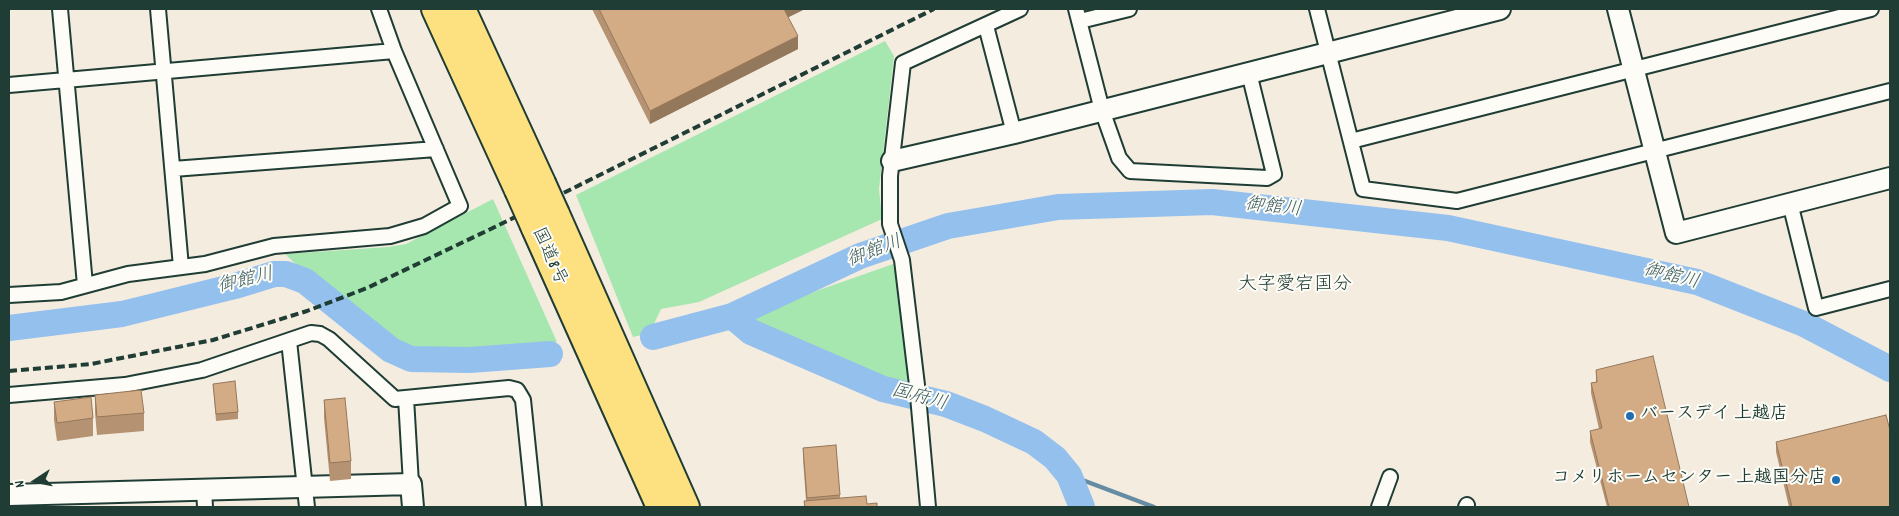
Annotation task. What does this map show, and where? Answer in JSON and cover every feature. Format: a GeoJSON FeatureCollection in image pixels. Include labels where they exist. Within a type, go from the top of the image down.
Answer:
{"type":"FeatureCollection","features":[{"type":"Feature","properties":{"kind":"highway","name":"国道8号"},"geometry":{"type":"LineString","coordinates":[[435,9],[530,186]]}},
{"type":"Feature","properties":{"kind":"highway","name":"国道8号"},"geometry":{"type":"LineString","coordinates":[[462,9],[530,186],[660,507]]}},
{"type":"Feature","properties":{"kind":"highway","name":"国道8号"},"geometry":{"type":"LineString","coordinates":[[545,220],[686,507]]}},
{"type":"Feature","properties":{"kind":"street"},"geometry":{"type":"LineString","coordinates":[[60,9],[85,285]]}},
{"type":"Feature","properties":{"kind":"street"},"geometry":{"type":"LineString","coordinates":[[158,9],[181,267]]}},
{"type":"Feature","properties":{"kind":"street"},"geometry":{"type":"LineString","coordinates":[[9,295],[61,292],[128,274],[205,264],[274,246],[390,236],[424,226],[460,206],[394,51],[379,9]]}},
{"type":"Feature","properties":{"kind":"street"},"geometry":{"type":"LineString","coordinates":[[928,507],[917,384],[902,260],[890,224],[889,193],[903,63],[1020,9]]}},
{"type":"Feature","properties":{"kind":"street"},"geometry":{"type":"LineString","coordinates":[[1129,9],[1078,15],[1102,110],[1119,158],[1130,172],[1267,178],[1274,174],[1248,73]]}},
{"type":"Feature","properties":{"kind":"street"},"geometry":{"type":"LineString","coordinates":[[1317,9],[1363,190],[1457,201],[1890,91]]}},
{"type":"Feature","properties":{"kind":"street"},"geometry":{"type":"LineString","coordinates":[[892,162],[1014,133],[1500,9]]}},
{"type":"Feature","properties":{"kind":"street"},"geometry":{"type":"LineString","coordinates":[[1618,9],[1676,233],[1890,178]]}},
{"type":"Feature","properties":{"kind":"street"},"geometry":{"type":"LineString","coordinates":[[1351,141],[1870,9]]}},
{"type":"Feature","properties":{"kind":"street"},"geometry":{"type":"LineString","coordinates":[[986,26],[1014,133]]}},
{"type":"Feature","properties":{"kind":"street"},"geometry":{"type":"LineString","coordinates":[[9,85],[394,51]]}},
{"type":"Feature","properties":{"kind":"street"},"geometry":{"type":"LineString","coordinates":[[172,169],[436,149]]}},
{"type":"Feature","properties":{"kind":"street"},"geometry":{"type":"LineString","coordinates":[[1790,203],[1816,308],[1890,289]]}},
{"type":"Feature","properties":{"kind":"street"},"geometry":{"type":"LineString","coordinates":[[9,394],[124,385],[202,370],[311,333],[320,334],[329,339],[395,399],[513,388],[520,392],[523,400],[534,507]]}},
{"type":"Feature","properties":{"kind":"street"},"geometry":{"type":"LineString","coordinates":[[289,341],[307,507]]}},
{"type":"Feature","properties":{"kind":"street"},"geometry":{"type":"LineString","coordinates":[[406,398],[414,507]]}},
{"type":"Feature","properties":{"kind":"street"},"geometry":{"type":"LineString","coordinates":[[1379,507],[1390,477]]}},
{"type":"Feature","properties":{"kind":"street"},"geometry":{"type":"LineString","coordinates":[[9,495],[104,500],[204,498],[305,487],[411,484]]}},
{"type":"Feature","properties":{"kind":"green space"},"geometry":{"type":"Polygon","coordinates":[[[885,41],[894,56],[879,189],[882,219],[699,302],[661,309],[654,324],[655,332],[633,337],[576,195],[885,41]]]}},
{"type":"Feature","properties":{"kind":"green space"},"geometry":{"type":"Polygon","coordinates":[[[493,199],[557,342],[474,351],[418,352],[388,338],[307,275],[285,254],[388,247],[406,244],[493,199]]]}},
{"type":"Feature","properties":{"kind":"green space"},"geometry":{"type":"Polygon","coordinates":[[[896,263],[909,389],[765,333],[756,328],[752,321],[754,313],[896,263]]]}},
{"type":"Feature","properties":{"kind":"building"},"geometry":{"type":"Polygon","coordinates":[[[599,9],[784,9],[798,36],[650,111],[599,9]]]}},
{"type":"Feature","properties":{"kind":"building","name":"バースデイ 上越店"},"geometry":{"type":"Polygon","coordinates":[[[1653,356],[1689,507],[1609,507],[1590,431],[1602,428],[1591,383],[1597,382],[1596,370],[1653,356]]]}},
{"type":"Feature","properties":{"kind":"building"},"geometry":{"type":"Polygon","coordinates":[[[235,381],[238,412],[216,414],[213,384],[235,381]]]}},
{"type":"Feature","properties":{"kind":"building"},"geometry":{"type":"Polygon","coordinates":[[[141,390],[144,413],[97,417],[95,395],[141,390]]]}},
{"type":"Feature","properties":{"kind":"building"},"geometry":{"type":"Polygon","coordinates":[[[91,397],[93,418],[57,423],[54,402],[91,397]]]}},
{"type":"Feature","properties":{"kind":"building"},"geometry":{"type":"Polygon","coordinates":[[[345,398],[351,461],[330,463],[324,400],[345,398]]]}},
{"type":"Feature","properties":{"kind":"building","name":"コメリホームセンター 上越国分店"},"geometry":{"type":"Polygon","coordinates":[[[1886,415],[1890,430],[1890,507],[1792,507],[1776,442],[1886,415]]]}},
{"type":"Feature","properties":{"kind":"building"},"geometry":{"type":"Polygon","coordinates":[[[836,445],[840,495],[807,498],[803,448],[836,445]]]}},
{"type":"Feature","properties":{"kind":"building"},"geometry":{"type":"Polygon","coordinates":[[[866,496],[867,504],[877,503],[877,507],[805,507],[804,501],[866,496]]]}},
{"type":"Feature","properties":{"kind":"waterway","name":"御館川"},"geometry":{"type":"LineString","coordinates":[[653,337],[732,316],[860,256],[948,226],[1058,207],[1212,202],[1448,228],[1697,282],[1804,324],[1890,369]]}},
{"type":"Feature","properties":{"kind":"waterway","name":"御館川"},"geometry":{"type":"LineString","coordinates":[[9,328],[122,314],[235,286],[274,274],[286,274],[305,281],[391,350],[411,359],[470,360],[550,354]]}},
{"type":"Feature","properties":{"kind":"waterway","name":"国府川"},"geometry":{"type":"LineString","coordinates":[[732,316],[751,332],[883,389],[946,404],[985,419],[1034,442],[1055,458],[1069,475],[1082,507]]}},
{"type":"Feature","properties":{"kind":"waterway"},"geometry":{"type":"LineString","coordinates":[[1069,475],[1154,507]]}},
{"type":"Feature","properties":{"kind":"railway"},"geometry":{"type":"LineString","coordinates":[[9,371],[91,364],[213,340],[307,311],[367,288],[497,226],[934,9]]}},
{"type":"Feature","properties":{"kind":"place","name":"バースデイ 上越店"},"geometry":{"type":"Point","coordinates":[1630,416]}},
{"type":"Feature","properties":{"kind":"place","name":"コメリホームセンター 上越国分店"},"geometry":{"type":"Point","coordinates":[1836,480]}},
{"type":"Feature","properties":{"kind":"district","name":"大字愛宕国分"},"geometry":{"type":"Point","coordinates":[1295,286]}}]}
